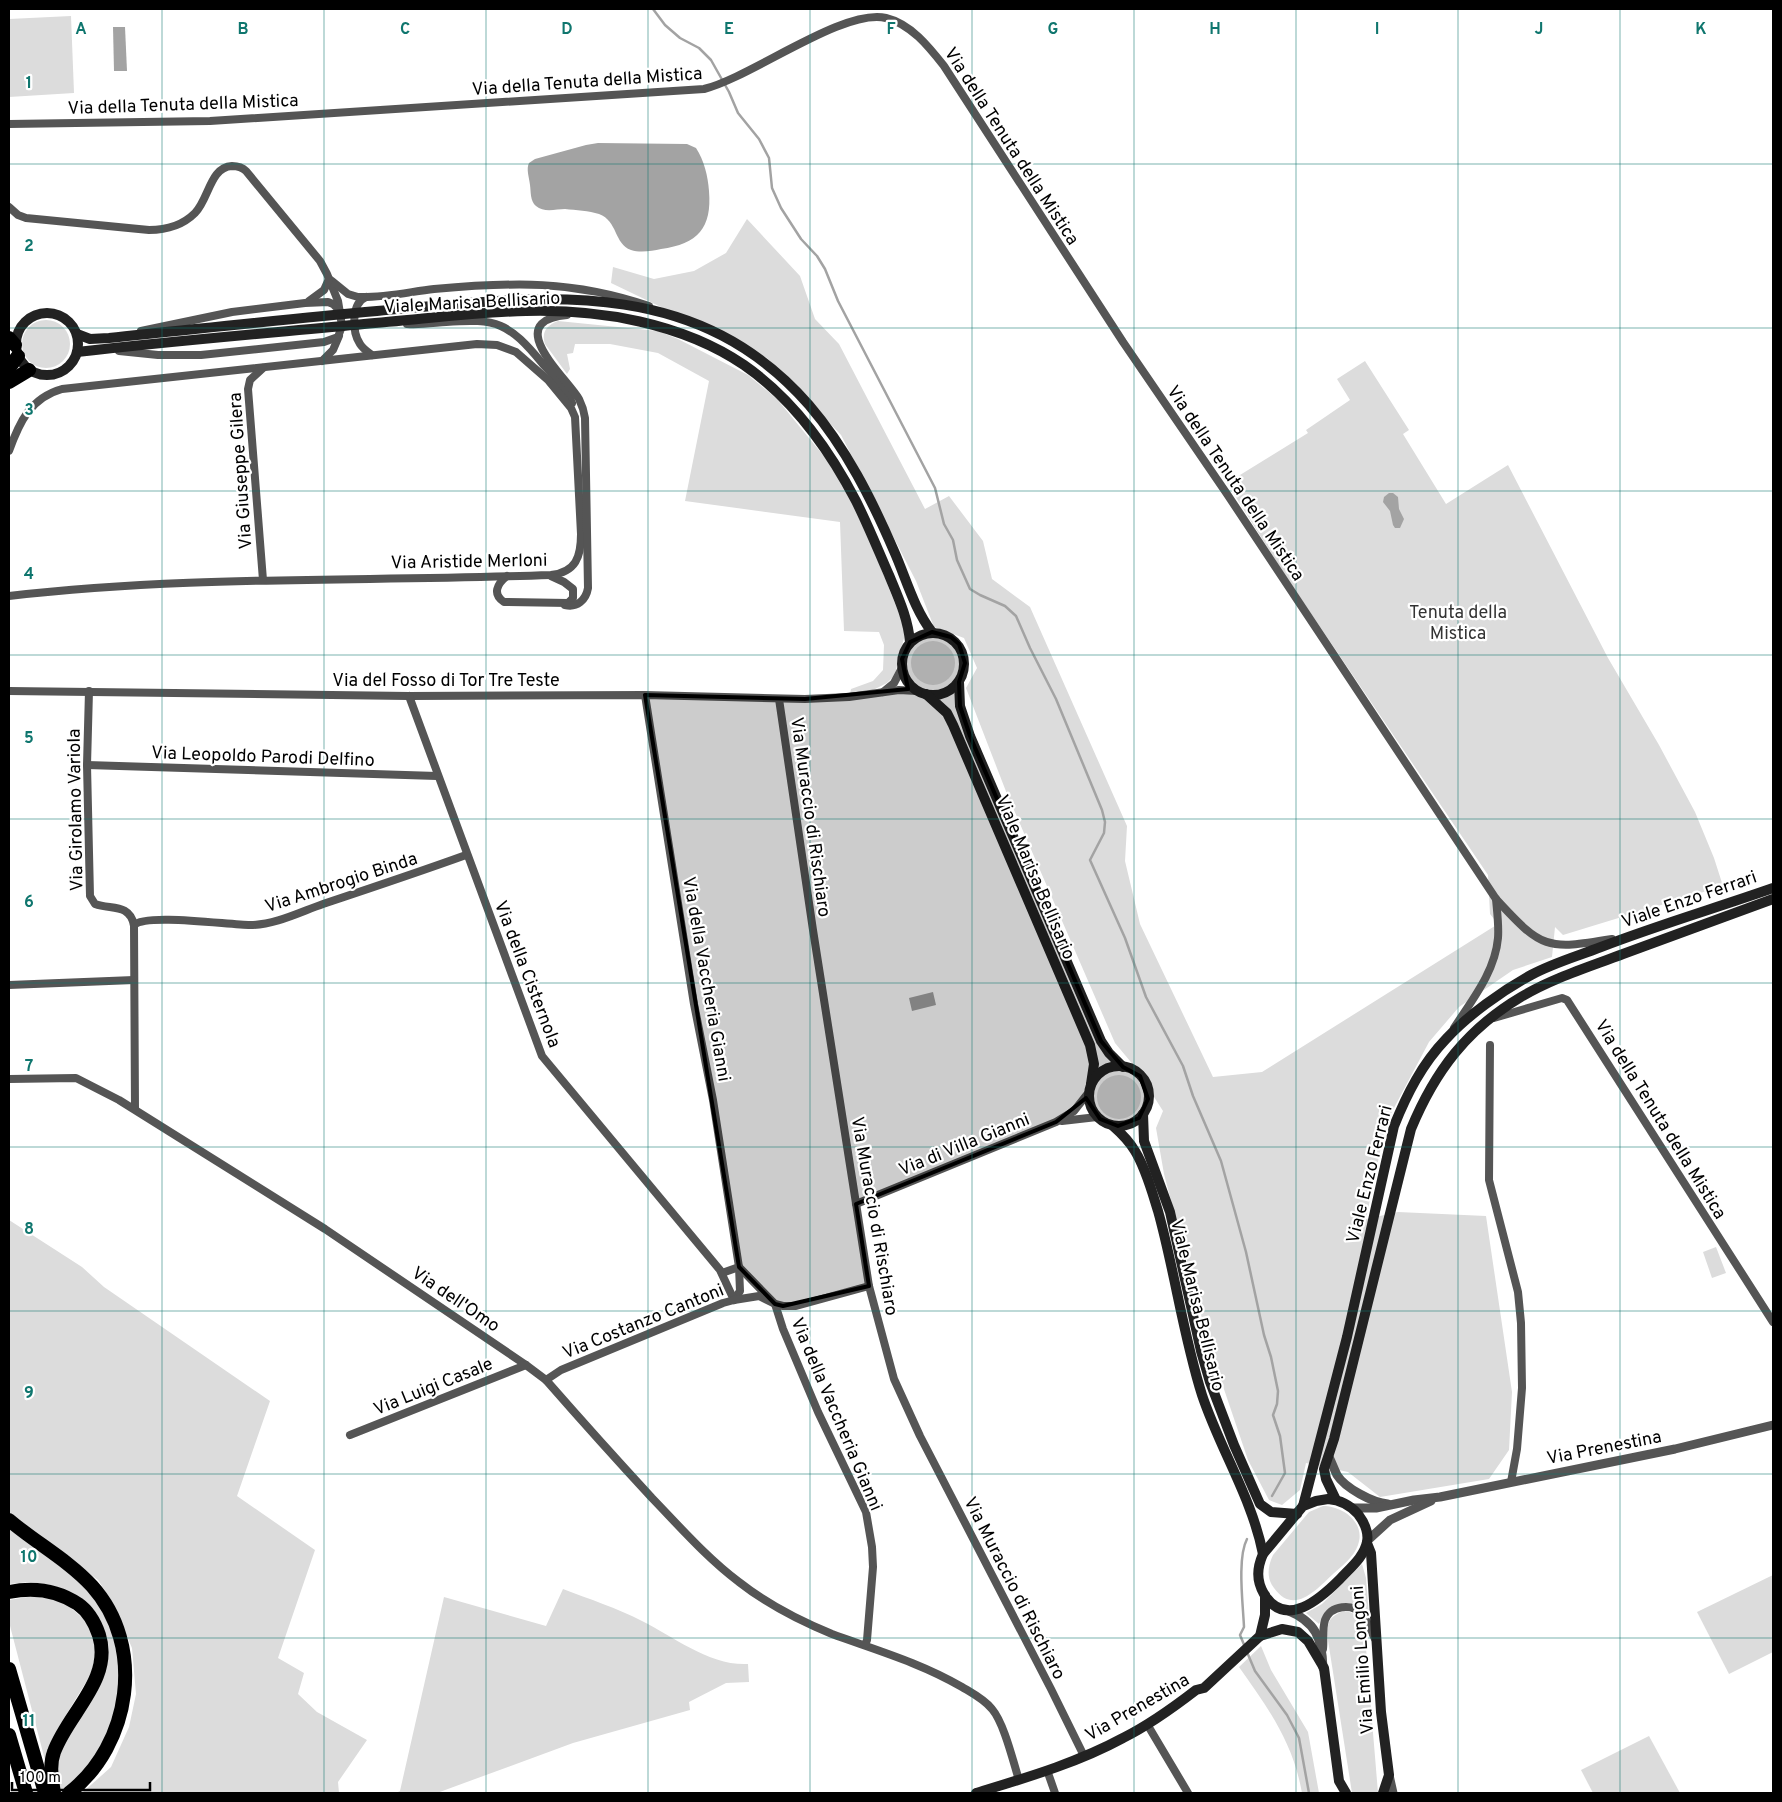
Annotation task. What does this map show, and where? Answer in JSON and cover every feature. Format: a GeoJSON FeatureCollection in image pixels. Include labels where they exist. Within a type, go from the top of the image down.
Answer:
{"type":"FeatureCollection","features":[{"type":"Feature","properties":{"kind":"highway"},"geometry":{"type":"LineString","coordinates":[[9,368],[14,346]]}},
{"type":"Feature","properties":{"kind":"highway"},"geometry":{"type":"LineString","coordinates":[[9,382],[30,370]]}},
{"type":"Feature","properties":{"kind":"highway"},"geometry":{"type":"LineString","coordinates":[[9,1520],[60,1557],[93,1588],[110,1614],[124,1651],[125,1685],[116,1728],[98,1763],[86,1779],[69,1793]]}},
{"type":"Feature","properties":{"kind":"highway"},"geometry":{"type":"LineString","coordinates":[[11,1592],[36,1589],[46,1590],[73,1601],[91,1618],[98,1632],[101,1644],[102,1657],[98,1674],[63,1733],[54,1754],[52,1766],[54,1793]]}},
{"type":"Feature","properties":{"kind":"highway"},"geometry":{"type":"LineString","coordinates":[[9,1669],[45,1793]]}},
{"type":"Feature","properties":{"kind":"highway"},"geometry":{"type":"LineString","coordinates":[[9,1735],[26,1793]]}},
{"type":"Feature","properties":{"kind":"main road","name":"Viale Marisa Bellisario"},"geometry":{"type":"LineString","coordinates":[[77,334],[90,339],[109,338],[386,310],[494,301],[555,299],[622,304],[684,318],[714,330],[754,356],[793,389],[818,417],[838,444],[868,497],[890,542],[920,613],[932,632]]}},
{"type":"Feature","properties":{"kind":"main road","name":"Viale Marisa Bellisario"},"geometry":{"type":"LineString","coordinates":[[77,352],[518,311],[590,314],[654,326],[680,334],[708,345],[748,368],[785,401],[820,441],[850,489],[873,538],[905,614],[910,642]]}},
{"type":"Feature","properties":{"kind":"main road"},"geometry":{"type":"LineString","coordinates":[[43,313],[55,314],[66,320],[77,334],[77,352],[70,366],[56,374],[41,375],[30,370],[23,365],[14,346],[22,325],[31,317],[43,313]]}},
{"type":"Feature","properties":{"kind":"main road"},"geometry":{"type":"LineString","coordinates":[[932,632],[942,633],[951,637],[963,653],[965,663],[964,673],[959,682],[952,689],[935,695],[921,692],[910,685],[902,668],[902,659],[910,642],[916,637],[932,632]]}},
{"type":"Feature","properties":{"kind":"main road","name":"Viale Marisa Bellisario"},"geometry":{"type":"LineString","coordinates":[[959,682],[960,706],[974,746],[1101,1041],[1109,1053],[1123,1067]]}},
{"type":"Feature","properties":{"kind":"main road","name":"Viale Marisa Bellisario"},"geometry":{"type":"LineString","coordinates":[[921,692],[947,713],[953,724],[1090,1045],[1094,1064],[1090,1088]]}},
{"type":"Feature","properties":{"kind":"main road","name":"Viale Enzo Ferrari"},"geometry":{"type":"LineString","coordinates":[[1300,1510],[1344,1346],[1394,1126],[1419,1074],[1447,1038],[1494,999],[1532,975],[1629,936],[1773,888]]}},
{"type":"Feature","properties":{"kind":"main road","name":"Viale Enzo Ferrari"},"geometry":{"type":"LineString","coordinates":[[1336,1500],[1324,1473],[1325,1465],[1329,1457],[1412,1129],[1422,1104],[1439,1073],[1455,1051],[1490,1019],[1522,996],[1560,978],[1773,899]]}},
{"type":"Feature","properties":{"kind":"main road"},"geometry":{"type":"LineString","coordinates":[[1113,1067],[1123,1067],[1136,1073],[1147,1086],[1148,1099],[1143,1114],[1135,1122],[1112,1126],[1097,1117],[1090,1106],[1090,1088],[1096,1076],[1104,1070],[1113,1067]]}},
{"type":"Feature","properties":{"kind":"main road","name":"Viale Marisa Bellisario"},"geometry":{"type":"LineString","coordinates":[[1143,1114],[1144,1141],[1170,1212],[1201,1351],[1219,1409],[1260,1504],[1271,1512],[1300,1510]]}},
{"type":"Feature","properties":{"kind":"main road","name":"Viale Marisa Bellisario"},"geometry":{"type":"LineString","coordinates":[[1112,1126],[1129,1142],[1136,1153],[1150,1186],[1165,1238],[1190,1354],[1200,1388],[1257,1529],[1263,1554]]}},
{"type":"Feature","properties":{"kind":"main road"},"geometry":{"type":"LineString","coordinates":[[1321,1500],[1336,1500],[1352,1508],[1365,1525],[1368,1535],[1367,1542],[1357,1561],[1325,1593],[1306,1606],[1285,1610],[1276,1606],[1265,1595],[1260,1584],[1259,1563],[1263,1554],[1300,1510],[1321,1500]]}},
{"type":"Feature","properties":{"kind":"main road","name":"Via Emilio Longoni"},"geometry":{"type":"LineString","coordinates":[[1367,1542],[1371,1553],[1381,1712],[1389,1775],[1383,1793]]}},
{"type":"Feature","properties":{"kind":"main road"},"geometry":{"type":"LineString","coordinates":[[1260,1636],[1265,1615],[1265,1595]]}},
{"type":"Feature","properties":{"kind":"main road","name":"Via Emilio Longoni"},"geometry":{"type":"LineString","coordinates":[[1260,1636],[1282,1629],[1298,1632],[1308,1641],[1324,1668],[1339,1781],[1346,1793]]}},
{"type":"Feature","properties":{"kind":"main road","name":"Via Prenestina"},"geometry":{"type":"LineString","coordinates":[[976,1793],[1019,1780],[1084,1756],[1123,1738],[1196,1690],[1204,1688],[1260,1636]]}},
{"type":"Feature","properties":{"kind":"street","name":"Via della Tenuta della Mistica"},"geometry":{"type":"LineString","coordinates":[[9,124],[219,120],[704,89],[720,85],[829,30],[851,22],[871,18],[885,18],[899,23],[915,34],[931,50],[951,77],[1123,342],[1227,494],[1496,899],[1531,934],[1552,945],[1568,946],[1629,936]]}},
{"type":"Feature","properties":{"kind":"street"},"geometry":{"type":"LineString","coordinates":[[9,207],[18,215],[26,218],[162,230],[176,226],[192,216],[202,203],[219,171],[229,166],[237,166],[246,171],[320,261],[329,279],[338,301],[342,326],[333,350],[322,361]]}},
{"type":"Feature","properties":{"kind":"street"},"geometry":{"type":"LineString","coordinates":[[329,279],[348,294],[366,297]]}},
{"type":"Feature","properties":{"kind":"street","name":"Viale Marisa Bellisario"},"geometry":{"type":"LineString","coordinates":[[305,303],[322,292],[328,285],[329,279]]}},
{"type":"Feature","properties":{"kind":"street","name":"Viale Marisa Bellisario"},"geometry":{"type":"LineString","coordinates":[[366,297],[422,290],[490,285],[551,285],[583,288],[616,296],[684,318]]}},
{"type":"Feature","properties":{"kind":"street"},"geometry":{"type":"LineString","coordinates":[[366,297],[357,304],[355,319],[358,340],[363,348],[372,356]]}},
{"type":"Feature","properties":{"kind":"street","name":"Viale Marisa Bellisario"},"geometry":{"type":"LineString","coordinates":[[109,338],[222,314],[305,303],[328,302],[340,311]]}},
{"type":"Feature","properties":{"kind":"street"},"geometry":{"type":"LineString","coordinates":[[507,576],[500,583],[496,591],[498,598],[504,602],[573,606],[580,603],[586,596],[588,588],[584,411],[578,398],[542,351],[537,334],[541,325],[552,318],[590,314]]}},
{"type":"Feature","properties":{"kind":"street"},"geometry":{"type":"LineString","coordinates":[[391,322],[417,324],[477,320],[494,323],[506,328],[518,336],[564,388],[570,399],[575,417]]}},
{"type":"Feature","properties":{"kind":"street","name":"Viale Marisa Bellisario"},"geometry":{"type":"LineString","coordinates":[[105,349],[158,355],[201,355],[319,343],[332,340],[339,335]]}},
{"type":"Feature","properties":{"kind":"street","name":"Via Aristide Merloni"},"geometry":{"type":"LineString","coordinates":[[9,452],[19,424],[27,412],[41,398],[58,390],[477,344],[493,344],[505,347],[521,355],[548,380],[565,400],[575,417],[581,534],[580,552],[577,561],[561,573],[548,575],[263,580],[124,585],[9,596]]}},
{"type":"Feature","properties":{"kind":"street","name":"Via Giuseppe Gilera"},"geometry":{"type":"LineString","coordinates":[[263,580],[248,389],[252,378],[264,367]]}},
{"type":"Feature","properties":{"kind":"street"},"geometry":{"type":"LineString","coordinates":[[548,575],[564,582],[573,589],[572,600],[565,605]]}},
{"type":"Feature","properties":{"kind":"street"},"geometry":{"type":"LineString","coordinates":[[883,692],[894,683],[902,668]]}},
{"type":"Feature","properties":{"kind":"street","name":"Via del Fosso di Tor Tre Teste"},"geometry":{"type":"LineString","coordinates":[[9,691],[409,696],[645,696],[779,699],[849,697],[899,690],[921,692]]}},
{"type":"Feature","properties":{"kind":"street","name":"Via Girolamo Variola"},"geometry":{"type":"LineString","coordinates":[[89,691],[87,765],[90,898],[97,905],[120,908],[127,912],[134,925]]}},
{"type":"Feature","properties":{"kind":"street","name":"Via della Cisternola"},"geometry":{"type":"LineString","coordinates":[[409,696],[466,855],[542,1056],[722,1273],[734,1300]]}},
{"type":"Feature","properties":{"kind":"street","name":"Via della Vaccheria Gianni"},"geometry":{"type":"LineString","coordinates":[[645,696],[694,1004],[712,1100],[739,1267],[740,1291],[734,1300]]}},
{"type":"Feature","properties":{"kind":"street","name":"Via Muraccio di Rischiaro"},"geometry":{"type":"LineString","coordinates":[[779,699],[869,1286],[894,1379],[916,1428],[1084,1756]]}},
{"type":"Feature","properties":{"kind":"street","name":"Via Leopoldo Parodi Delfino"},"geometry":{"type":"LineString","coordinates":[[87,765],[438,776]]}},
{"type":"Feature","properties":{"kind":"street","name":"Via Ambrogio Binda"},"geometry":{"type":"LineString","coordinates":[[134,925],[138,922],[150,920],[221,922],[244,925],[266,923],[466,855]]}},
{"type":"Feature","properties":{"kind":"street"},"geometry":{"type":"LineString","coordinates":[[1447,1038],[1482,984],[1494,958],[1498,937],[1496,899]]}},
{"type":"Feature","properties":{"kind":"street"},"geometry":{"type":"LineString","coordinates":[[134,925],[135,1109]]}},
{"type":"Feature","properties":{"kind":"street"},"geometry":{"type":"LineString","coordinates":[[9,985],[25,986],[134,980]]}},
{"type":"Feature","properties":{"kind":"street","name":"Via della Tenuta della Mistica"},"geometry":{"type":"LineString","coordinates":[[1490,1019],[1562,998],[1567,1000],[1773,1322]]}},
{"type":"Feature","properties":{"kind":"street"},"geometry":{"type":"LineString","coordinates":[[1490,1045],[1489,1180],[1518,1292],[1521,1323],[1522,1388],[1512,1482]]}},
{"type":"Feature","properties":{"kind":"street","name":"Via dell'Omo"},"geometry":{"type":"LineString","coordinates":[[9,1079],[76,1078],[85,1081],[135,1109],[325,1229],[526,1365],[546,1380],[666,1513],[715,1562],[736,1580],[764,1599],[805,1622],[833,1634],[892,1654],[954,1683],[989,1706],[998,1720],[1019,1780]]}},
{"type":"Feature","properties":{"kind":"street","name":"Via di Villa Gianni"},"geometry":{"type":"LineString","coordinates":[[856,1204],[1056,1122],[1074,1111],[1090,1088]]}},
{"type":"Feature","properties":{"kind":"street","name":"Via di Villa Gianni"},"geometry":{"type":"LineString","coordinates":[[1056,1122],[1097,1117]]}},
{"type":"Feature","properties":{"kind":"street"},"geometry":{"type":"LineString","coordinates":[[722,1273],[739,1267]]}},
{"type":"Feature","properties":{"kind":"street","name":"Via della Vaccheria Gianni"},"geometry":{"type":"LineString","coordinates":[[739,1267],[775,1304],[783,1329],[818,1412],[866,1512],[872,1547],[873,1567],[865,1645]]}},
{"type":"Feature","properties":{"kind":"street","name":"Via Costanzo Cantoni"},"geometry":{"type":"LineString","coordinates":[[546,1380],[561,1370],[723,1303],[759,1296],[775,1304],[796,1306],[869,1286]]}},
{"type":"Feature","properties":{"kind":"street","name":"Via Luigi Casale"},"geometry":{"type":"LineString","coordinates":[[350,1435],[526,1365]]}},
{"type":"Feature","properties":{"kind":"street","name":"Via Prenestina"},"geometry":{"type":"LineString","coordinates":[[1352,1508],[1376,1508],[1512,1482],[1676,1449],[1773,1425]]}},
{"type":"Feature","properties":{"kind":"street"},"geometry":{"type":"LineString","coordinates":[[1329,1457],[1338,1475],[1344,1481],[1372,1500],[1391,1504]]}},
{"type":"Feature","properties":{"kind":"street","name":"Via Prenestina"},"geometry":{"type":"LineString","coordinates":[[1367,1542],[1397,1515],[1440,1496]]}},
{"type":"Feature","properties":{"kind":"street"},"geometry":{"type":"LineString","coordinates":[[1324,1668],[1325,1621],[1329,1614],[1340,1608],[1350,1608],[1360,1612],[1377,1644]]}},
{"type":"Feature","properties":{"kind":"street"},"geometry":{"type":"LineString","coordinates":[[1285,1610],[1299,1615],[1310,1623],[1323,1650]]}},
{"type":"Feature","properties":{"kind":"street"},"geometry":{"type":"LineString","coordinates":[[1147,1724],[1188,1793]]}},
{"type":"Feature","properties":{"kind":"street"},"geometry":{"type":"LineString","coordinates":[[1046,1770],[1055,1793]]}},
{"type":"Feature","properties":{"kind":"street","name":"Via Emilio Longoni"},"geometry":{"type":"LineString","coordinates":[[1389,1775],[1393,1793]]}},
{"type":"Feature","properties":{"kind":"street","name":"Via Emilio Longoni"},"geometry":{"type":"LineString","coordinates":[[1339,1781],[1340,1793]]}},
{"type":"Feature","properties":{"kind":"highlighted area"},"geometry":{"type":"Polygon","coordinates":[[[932,632],[951,637],[959,644],[965,663],[959,682],[960,706],[970,736],[1101,1041],[1123,1067],[1140,1076],[1148,1099],[1139,1118],[1118,1126],[1100,1119],[1086,1098],[1056,1122],[856,1204],[869,1286],[783,1306],[775,1304],[739,1267],[645,695],[805,699],[908,689],[902,659],[910,642],[932,632]]]}},
{"type":"Feature","properties":{"kind":"green space"},"geometry":{"type":"Polygon","coordinates":[[[71,16],[74,93],[9,97],[9,19],[71,16]]]}},
{"type":"Feature","properties":{"kind":"green space","name":"Tenuta della Mistica"},"geometry":{"type":"Polygon","coordinates":[[[747,219],[800,276],[815,319],[839,344],[925,509],[949,496],[983,541],[992,579],[1030,607],[1127,826],[1125,861],[1140,924],[1213,1077],[1262,1072],[1498,924],[1490,914],[1488,875],[1283,572],[1227,483],[1308,433],[1306,430],[1350,400],[1337,379],[1365,361],[1409,430],[1403,434],[1446,504],[1508,465],[1608,658],[1659,745],[1695,812],[1723,886],[1563,935],[1555,927],[1552,957],[1513,970],[1459,1007],[1429,1042],[1386,1123],[1366,1219],[1398,1212],[1486,1216],[1512,1392],[1509,1450],[1489,1479],[1380,1497],[1348,1472],[1306,1463],[1300,1490],[1282,1505],[1269,1500],[1248,1460],[1209,1345],[1164,1174],[1156,1128],[1163,1111],[1135,1067],[1115,1043],[1007,794],[966,688],[977,668],[964,638],[934,627],[916,581],[841,435],[767,358],[611,283],[613,267],[654,279],[694,271],[726,253],[747,219]]]}},
{"type":"Feature","properties":{"kind":"green space"},"geometry":{"type":"Polygon","coordinates":[[[46,320],[55,322],[63,327],[68,335],[70,344],[68,353],[63,361],[55,366],[46,368],[37,366],[29,361],[24,353],[22,344],[24,335],[29,327],[37,322],[46,320]]]}},
{"type":"Feature","properties":{"kind":"green space"},"geometry":{"type":"Polygon","coordinates":[[[558,321],[658,331],[678,339],[748,375],[777,399],[827,460],[847,492],[870,541],[906,631],[896,671],[887,683],[873,690],[850,694],[851,689],[873,681],[883,670],[884,645],[879,632],[844,631],[840,522],[685,501],[709,381],[658,353],[610,344],[575,344],[573,353],[567,354],[570,369],[567,374],[544,340],[546,330],[558,321]]]}},
{"type":"Feature","properties":{"kind":"green space"},"geometry":{"type":"Polygon","coordinates":[[[937,641],[949,647],[954,654],[954,672],[949,679],[942,684],[929,685],[921,682],[914,675],[911,659],[914,651],[921,644],[937,641]]]}},
{"type":"Feature","properties":{"kind":"green space"},"geometry":{"type":"Polygon","coordinates":[[[1119,1075],[1131,1079],[1137,1085],[1141,1097],[1137,1109],[1131,1115],[1119,1119],[1107,1115],[1101,1109],[1097,1097],[1101,1085],[1107,1079],[1119,1075]]]}},
{"type":"Feature","properties":{"kind":"green space"},"geometry":{"type":"Polygon","coordinates":[[[9,1220],[82,1267],[104,1287],[270,1401],[237,1496],[315,1550],[278,1658],[304,1673],[298,1694],[317,1712],[367,1740],[338,1782],[339,1793],[82,1793],[111,1767],[129,1727],[136,1694],[132,1648],[111,1600],[98,1580],[9,1514],[9,1220]]]}},
{"type":"Feature","properties":{"kind":"green space"},"geometry":{"type":"Polygon","coordinates":[[[1716,1247],[1726,1273],[1712,1278],[1703,1252],[1716,1247]]]}},
{"type":"Feature","properties":{"kind":"green space"},"geometry":{"type":"Polygon","coordinates":[[[1323,1506],[1338,1509],[1351,1517],[1359,1530],[1358,1545],[1347,1561],[1313,1592],[1297,1600],[1289,1600],[1282,1596],[1271,1584],[1269,1568],[1271,1559],[1309,1512],[1323,1506]]]}},
{"type":"Feature","properties":{"kind":"green space"},"geometry":{"type":"Polygon","coordinates":[[[9,1527],[85,1585],[101,1608],[112,1631],[121,1678],[112,1724],[99,1751],[74,1782],[59,1793],[56,1777],[58,1759],[105,1639],[51,1585],[30,1582],[9,1584],[9,1527]]]}},
{"type":"Feature","properties":{"kind":"green space"},"geometry":{"type":"Polygon","coordinates":[[[1362,1564],[1366,1578],[1369,1616],[1363,1609],[1349,1603],[1335,1606],[1329,1610],[1319,1624],[1306,1613],[1322,1604],[1362,1564]]]}},
{"type":"Feature","properties":{"kind":"green space"},"geometry":{"type":"Polygon","coordinates":[[[1773,1575],[1773,1652],[1729,1674],[1697,1612],[1773,1575]]]}},
{"type":"Feature","properties":{"kind":"green space"},"geometry":{"type":"Polygon","coordinates":[[[563,1589],[632,1616],[706,1655],[734,1663],[748,1664],[749,1682],[726,1683],[689,1702],[690,1710],[573,1743],[437,1793],[396,1793],[400,1791],[444,1597],[546,1626],[563,1589]]]}},
{"type":"Feature","properties":{"kind":"green space"},"geometry":{"type":"Polygon","coordinates":[[[34,1596],[63,1601],[85,1620],[92,1631],[97,1647],[91,1674],[58,1728],[47,1768],[9,1622],[9,1600],[34,1596]]]}},
{"type":"Feature","properties":{"kind":"green space"},"geometry":{"type":"Polygon","coordinates":[[[1343,1611],[1355,1614],[1364,1624],[1378,1793],[1352,1793],[1327,1634],[1330,1620],[1343,1611]]]}},
{"type":"Feature","properties":{"kind":"green space"},"geometry":{"type":"Polygon","coordinates":[[[1261,1646],[1271,1670],[1308,1732],[1319,1793],[1302,1793],[1292,1758],[1278,1726],[1239,1667],[1261,1646]]]}},
{"type":"Feature","properties":{"kind":"green space"},"geometry":{"type":"Polygon","coordinates":[[[1649,1736],[1680,1793],[1593,1793],[1581,1770],[1649,1736]]]}},
{"type":"Feature","properties":{"kind":"shaded area"},"geometry":{"type":"Polygon","coordinates":[[[113,27],[125,27],[127,71],[114,71],[113,27]]]}},
{"type":"Feature","properties":{"kind":"shaded area"},"geometry":{"type":"Polygon","coordinates":[[[598,143],[687,144],[696,148],[705,168],[709,191],[708,215],[700,232],[685,243],[674,247],[642,252],[635,251],[622,243],[610,222],[599,214],[565,209],[546,210],[536,206],[531,196],[529,163],[535,159],[598,143]]]}},
{"type":"Feature","properties":{"kind":"shaded area"},"geometry":{"type":"Polygon","coordinates":[[[1389,493],[1393,493],[1398,497],[1399,509],[1404,519],[1400,528],[1395,528],[1393,525],[1390,511],[1383,502],[1384,497],[1389,493]]]}},
{"type":"Feature","properties":{"kind":"shaded area"},"geometry":{"type":"Polygon","coordinates":[[[933,992],[936,1005],[912,1011],[909,998],[933,992]]]}},
{"type":"Feature","properties":{"kind":"waterway"},"geometry":{"type":"LineString","coordinates":[[653,9],[665,25],[680,38],[699,48],[711,60],[729,92],[738,113],[759,139],[769,158],[772,188],[781,208],[801,239],[817,256],[825,269],[838,301],[935,488],[944,524],[953,540],[957,560],[970,589],[1005,606],[1016,616],[1056,699],[1102,810],[1105,822],[1104,833],[1090,860],[1125,938],[1146,997],[1183,1066],[1193,1096],[1221,1161],[1246,1252],[1278,1391],[1277,1404],[1273,1415],[1280,1436],[1285,1473],[1272,1496]]}},
{"type":"Feature","properties":{"kind":"waterway"},"geometry":{"type":"LineString","coordinates":[[1245,1647],[1240,1635],[1244,1627],[1241,1569],[1247,1539]]}},
{"type":"Feature","properties":{"kind":"waterway"},"geometry":{"type":"LineString","coordinates":[[1247,1652],[1255,1671],[1287,1715],[1299,1738],[1309,1793]]}}]}
